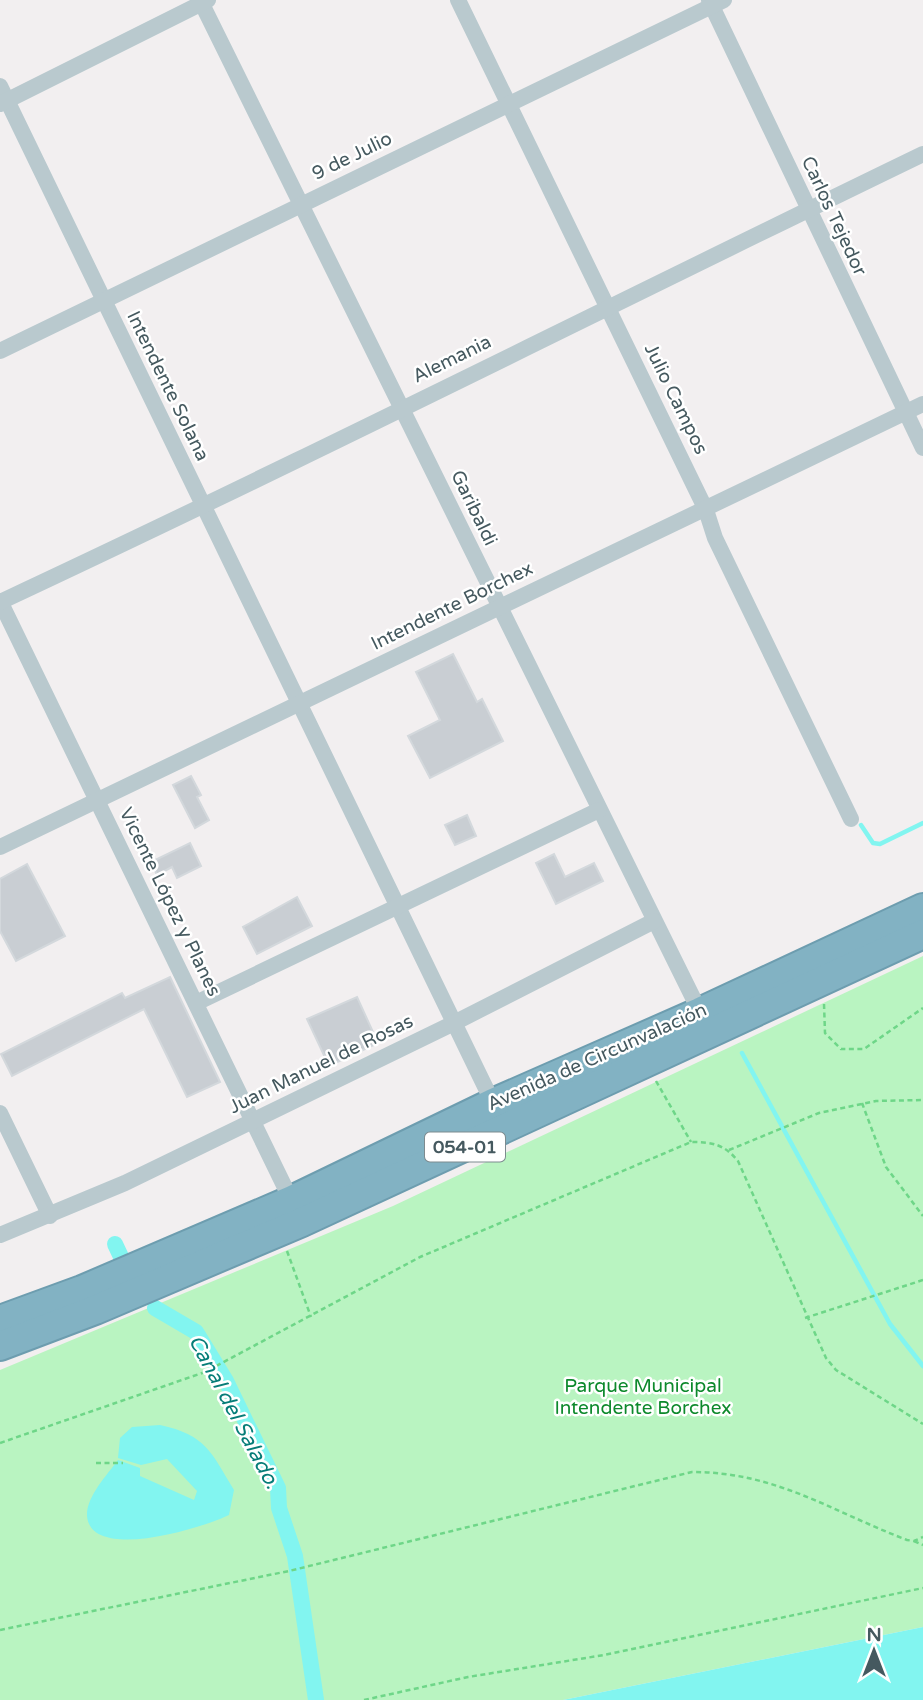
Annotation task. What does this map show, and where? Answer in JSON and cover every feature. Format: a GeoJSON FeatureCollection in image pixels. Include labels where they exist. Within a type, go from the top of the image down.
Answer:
{"type":"FeatureCollection","features":[{"type":"Feature","properties":{"kind":"highway","name":"Avenida de Circunvalación"},"geometry":{"type":"LineString","coordinates":[[0,1346],[95,1310],[297,1211],[705,1023],[923,908]]}},
{"type":"Feature","properties":{"kind":"highway","name":"Avenida de Circunvalación"},"geometry":{"type":"LineString","coordinates":[[0,1320],[297,1211],[493,1103],[830,979],[923,934]]}},
{"type":"Feature","properties":{"kind":"street","name":"Julio Campos"},"geometry":{"type":"LineString","coordinates":[[458,0],[706,510],[715,538],[851,819]]}},
{"type":"Feature","properties":{"kind":"street"},"geometry":{"type":"LineString","coordinates":[[2,97],[203,1]]}},
{"type":"Feature","properties":{"kind":"street","name":"Garibaldi"},"geometry":{"type":"LineString","coordinates":[[203,1],[705,1023]]}},
{"type":"Feature","properties":{"kind":"street","name":"9 de Julio"},"geometry":{"type":"LineString","coordinates":[[0,351],[715,2]]}},
{"type":"Feature","properties":{"kind":"street","name":"Carlos Tejedor"},"geometry":{"type":"LineString","coordinates":[[715,2],[808,210],[923,449]]}},
{"type":"Feature","properties":{"kind":"street","name":"Intendente Solana"},"geometry":{"type":"LineString","coordinates":[[2,97],[300,702],[493,1103]]}},
{"type":"Feature","properties":{"kind":"street","name":"Alemania"},"geometry":{"type":"LineString","coordinates":[[0,601],[203,507],[401,407],[923,154]]}},
{"type":"Feature","properties":{"kind":"street","name":"Intendente Borchex"},"geometry":{"type":"LineString","coordinates":[[0,847],[923,404]]}},
{"type":"Feature","properties":{"kind":"street","name":"Vicente López y Planes"},"geometry":{"type":"LineString","coordinates":[[0,601],[297,1211]]}},
{"type":"Feature","properties":{"kind":"street"},"geometry":{"type":"LineString","coordinates":[[196,1003],[599,810]]}},
{"type":"Feature","properties":{"kind":"street","name":"Juan Manuel de Rosas"},"geometry":{"type":"LineString","coordinates":[[0,1235],[125,1183],[454,1023],[654,921]]}},
{"type":"Feature","properties":{"kind":"street"},"geometry":{"type":"LineString","coordinates":[[0,1113],[50,1216]]}},
{"type":"Feature","properties":{"kind":"path"},"geometry":{"type":"LineString","coordinates":[[830,979],[823,1023],[825,1033],[841,1049],[864,1049],[923,1008]]}},
{"type":"Feature","properties":{"kind":"path"},"geometry":{"type":"LineString","coordinates":[[654,1077],[674,1118],[691,1142]]}},
{"type":"Feature","properties":{"kind":"path"},"geometry":{"type":"LineString","coordinates":[[729,1150],[790,1123],[862,1103],[923,1100]]}},
{"type":"Feature","properties":{"kind":"path"},"geometry":{"type":"LineString","coordinates":[[862,1103],[886,1167],[923,1216]]}},
{"type":"Feature","properties":{"kind":"path"},"geometry":{"type":"LineString","coordinates":[[0,1443],[205,1372],[420,1257],[691,1142],[713,1142],[729,1150],[745,1174],[805,1318],[826,1359],[836,1370],[923,1424]]}},
{"type":"Feature","properties":{"kind":"path"},"geometry":{"type":"LineString","coordinates":[[284,1244],[310,1317]]}},
{"type":"Feature","properties":{"kind":"path"},"geometry":{"type":"LineString","coordinates":[[805,1318],[886,1289],[923,1280]]}},
{"type":"Feature","properties":{"kind":"path"},"geometry":{"type":"LineString","coordinates":[[96,1463],[122,1463]]}},
{"type":"Feature","properties":{"kind":"path"},"geometry":{"type":"LineString","coordinates":[[0,1630],[289,1571],[692,1472],[727,1472],[757,1478],[923,1545]]}},
{"type":"Feature","properties":{"kind":"path"},"geometry":{"type":"LineString","coordinates":[[914,1541],[923,1537]]}},
{"type":"Feature","properties":{"kind":"path"},"geometry":{"type":"LineString","coordinates":[[364,1700],[468,1676],[604,1655],[923,1588]]}},
{"type":"Feature","properties":{"kind":"green space","name":"Parque Municipal Intendente Borchex"},"geometry":{"type":"Polygon","coordinates":[[[923,956],[923,1627],[563,1700],[0,1700],[0,1370],[393,1206],[923,956]]]}},
{"type":"Feature","properties":{"kind":"water"},"geometry":{"type":"Polygon","coordinates":[[[160,1425],[188,1434],[213,1455],[234,1490],[229,1515],[197,1527],[150,1538],[127,1540],[107,1537],[93,1530],[87,1516],[90,1501],[118,1460],[140,1468],[140,1476],[194,1500],[197,1491],[167,1459],[141,1465],[118,1458],[120,1438],[132,1427],[160,1425]]]}},
{"type":"Feature","properties":{"kind":"water"},"geometry":{"type":"Polygon","coordinates":[[[923,1627],[923,1700],[563,1700],[923,1627]]]}},
{"type":"Feature","properties":{"kind":"building"},"geometry":{"type":"Polygon","coordinates":[[[453,654],[477,702],[482,699],[503,741],[430,778],[408,736],[440,720],[416,672],[453,654]]]}},
{"type":"Feature","properties":{"kind":"building"},"geometry":{"type":"Polygon","coordinates":[[[191,776],[201,795],[197,797],[209,820],[195,828],[173,785],[191,776]]]}},
{"type":"Feature","properties":{"kind":"building"},"geometry":{"type":"Polygon","coordinates":[[[467,815],[476,836],[455,845],[445,825],[467,815]]]}},
{"type":"Feature","properties":{"kind":"building"},"geometry":{"type":"Polygon","coordinates":[[[190,843],[201,866],[177,878],[172,867],[157,875],[151,862],[190,843]]]}},
{"type":"Feature","properties":{"kind":"building"},"geometry":{"type":"Polygon","coordinates":[[[554,854],[565,877],[594,863],[603,881],[556,904],[536,863],[554,854]]]}},
{"type":"Feature","properties":{"kind":"building"},"geometry":{"type":"Polygon","coordinates":[[[27,864],[65,936],[16,961],[0,931],[0,879],[27,864]]]}},
{"type":"Feature","properties":{"kind":"building"},"geometry":{"type":"Polygon","coordinates":[[[297,897],[312,926],[257,954],[243,927],[297,897]]]}},
{"type":"Feature","properties":{"kind":"building"},"geometry":{"type":"Polygon","coordinates":[[[170,977],[220,1082],[187,1097],[144,1009],[12,1076],[1,1054],[122,993],[125,998],[170,977]]]}},
{"type":"Feature","properties":{"kind":"building"},"geometry":{"type":"Polygon","coordinates":[[[357,997],[378,1043],[329,1066],[307,1019],[357,997]]]}},
{"type":"Feature","properties":{"kind":"waterway"},"geometry":{"type":"LineString","coordinates":[[861,825],[873,843],[880,844],[923,823]]}},
{"type":"Feature","properties":{"kind":"waterway"},"geometry":{"type":"LineString","coordinates":[[742,1053],[890,1324],[923,1366]]}},
{"type":"Feature","properties":{"kind":"waterway","name":"Canal del Salado."},"geometry":{"type":"LineString","coordinates":[[115,1244],[123,1261]]}},
{"type":"Feature","properties":{"kind":"waterway","name":"Canal del Salado."},"geometry":{"type":"LineString","coordinates":[[155,1308],[196,1332],[226,1381],[278,1488],[279,1508],[295,1556],[316,1700]]}}]}
